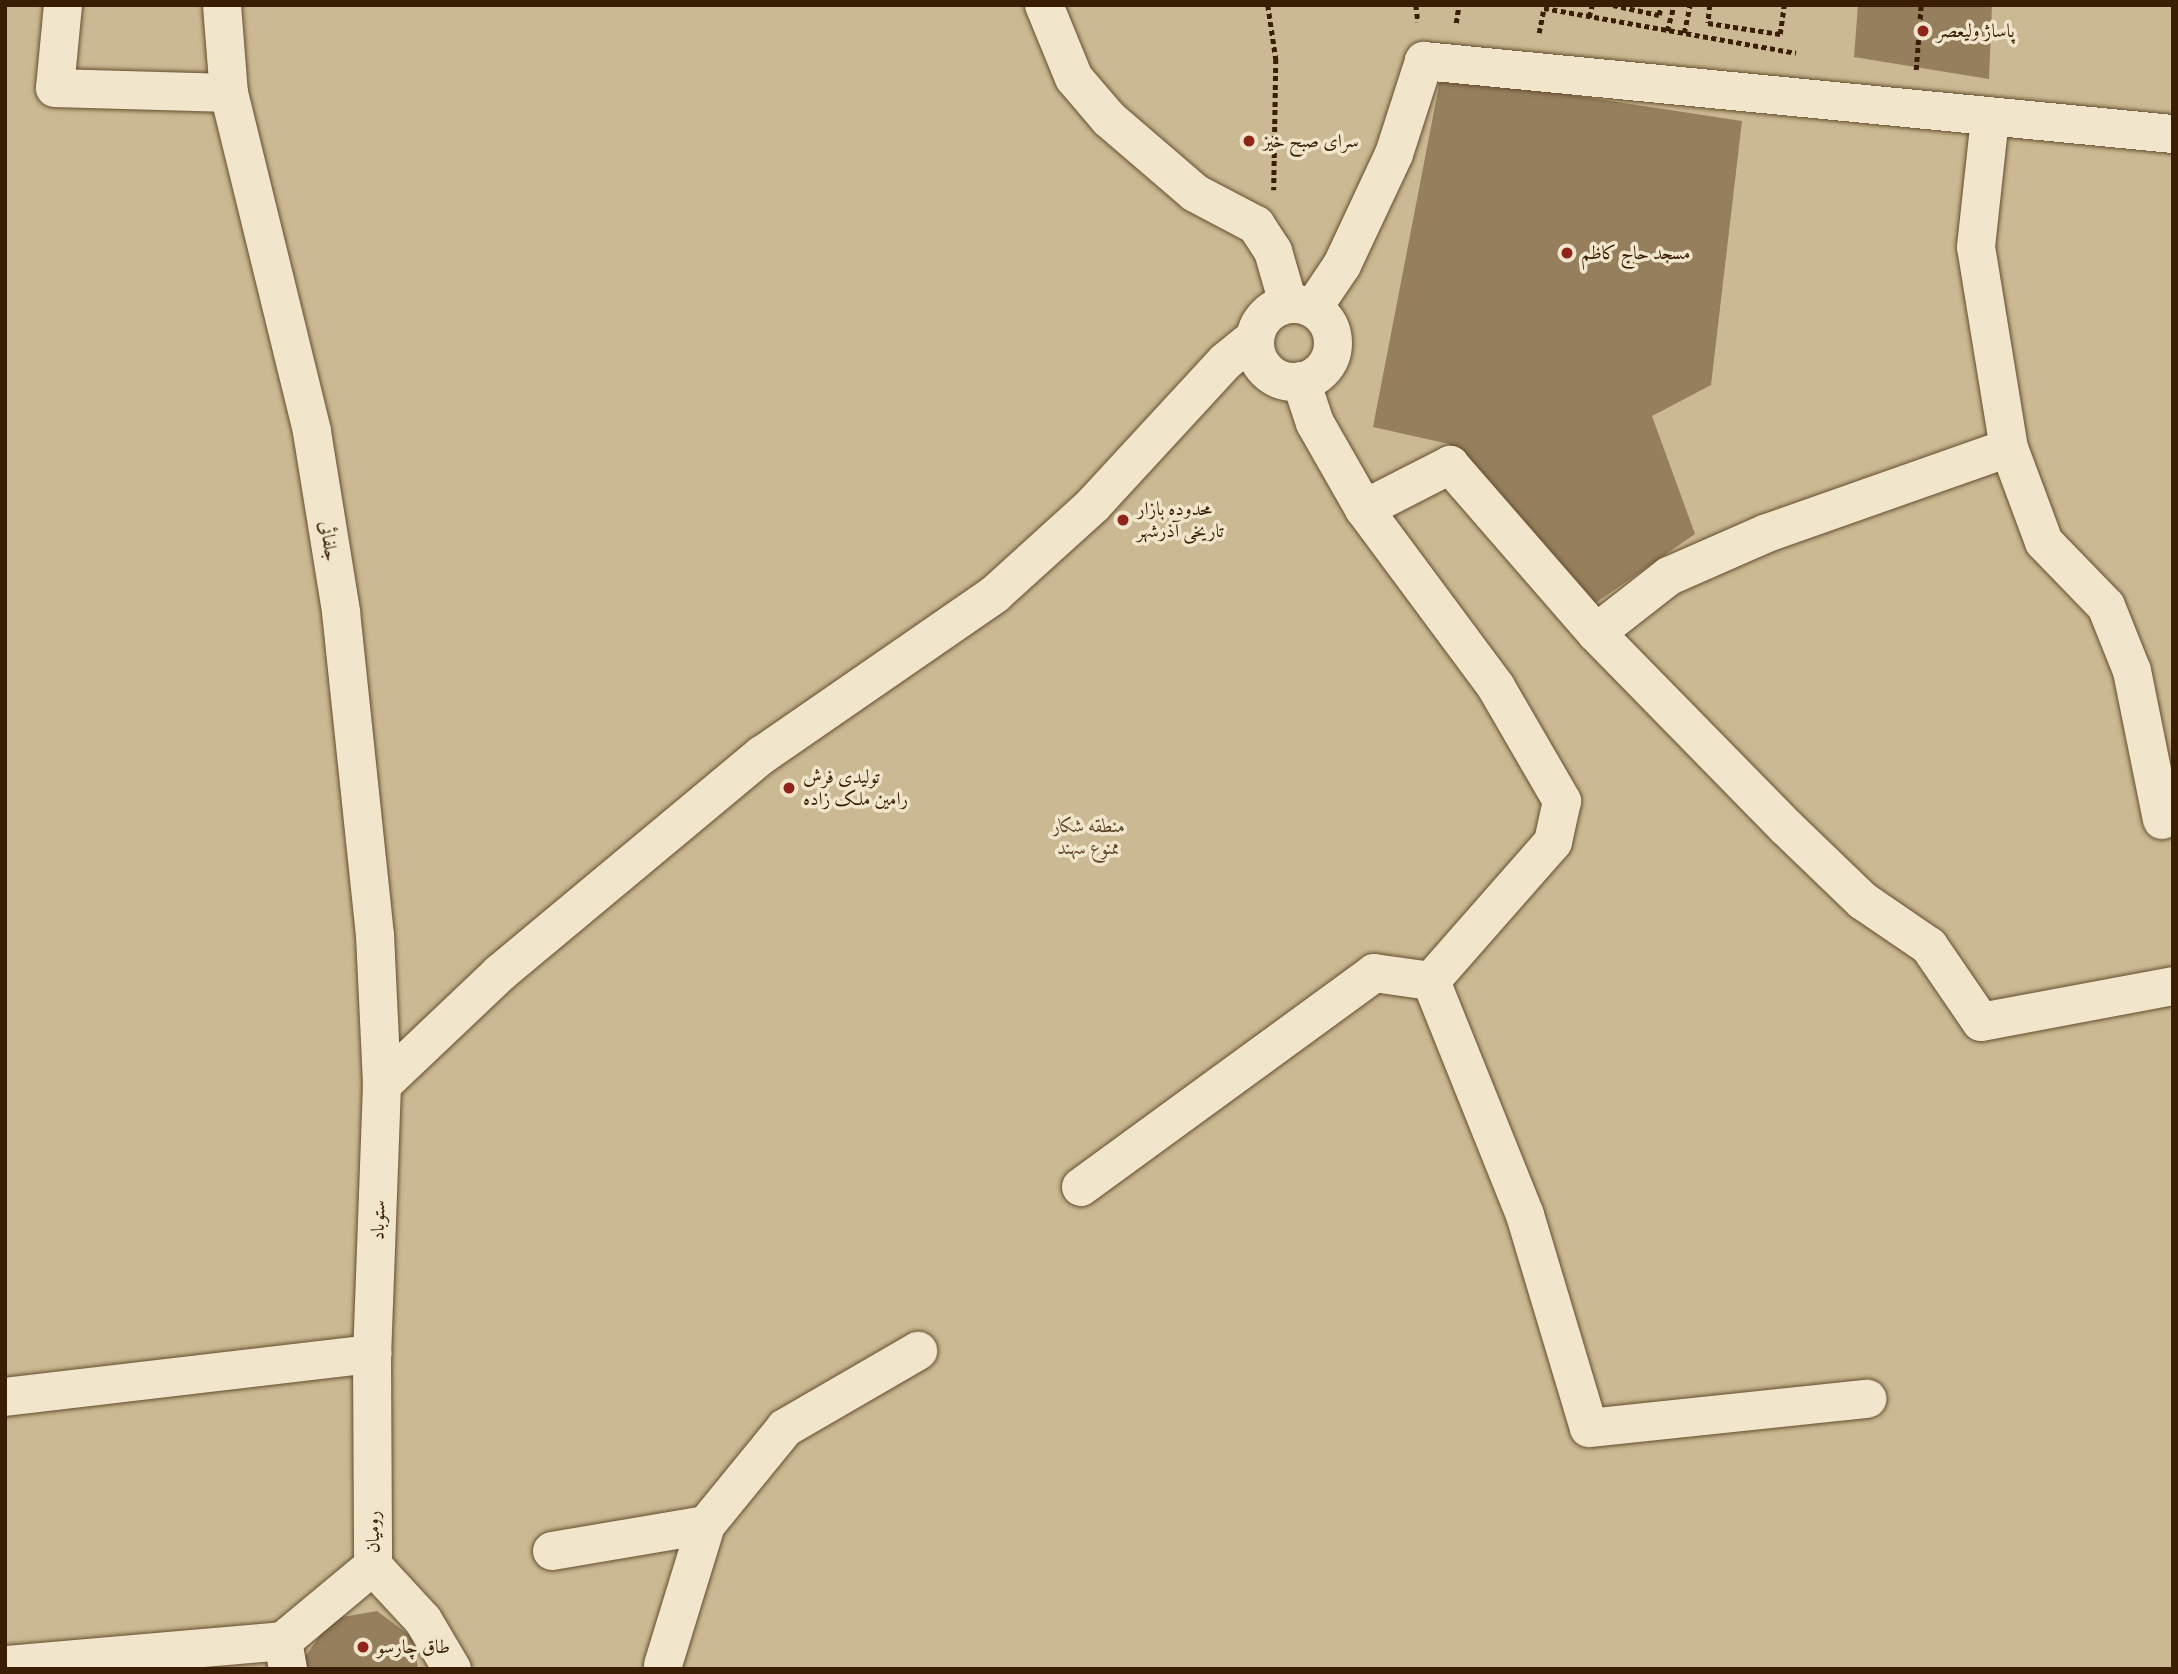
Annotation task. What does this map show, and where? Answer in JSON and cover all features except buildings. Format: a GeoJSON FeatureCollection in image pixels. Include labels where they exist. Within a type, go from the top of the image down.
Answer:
{"type":"FeatureCollection","features":[{"type":"Feature","properties":{"kind":"street"},"geometry":{"type":"LineString","coordinates":[[63,5],[55,88],[229,93]]}},
{"type":"Feature","properties":{"kind":"street","name":"جلفائی"},"geometry":{"type":"LineString","coordinates":[[222,5],[229,93],[312,432],[341,612],[375,935],[382,1086]]}},
{"type":"Feature","properties":{"kind":"street"},"geometry":{"type":"LineString","coordinates":[[1044,5],[1074,78],[1109,119],[1195,193],[1256,225],[1273,251],[1301,306],[1330,328],[1331,355],[1315,376],[1301,381],[1268,373],[1254,338]]}},
{"type":"Feature","properties":{"kind":"street"},"geometry":{"type":"LineString","coordinates":[[382,1086],[510,964],[762,755],[995,594],[1093,505],[1226,361],[1254,338],[1265,315],[1301,306],[1342,265],[1394,154],[1424,61],[1914,92],[1990,118],[2173,134]]}},
{"type":"Feature","properties":{"kind":"street"},"geometry":{"type":"LineString","coordinates":[[1990,118],[1976,247],[2010,447],[2044,542],[2106,606],[2132,671],[2162,821]]}},
{"type":"Feature","properties":{"kind":"street"},"geometry":{"type":"LineString","coordinates":[[1301,381],[1315,424],[1364,509],[1496,687],[1562,801],[1553,842],[1431,981]]}},
{"type":"Feature","properties":{"kind":"street"},"geometry":{"type":"LineString","coordinates":[[1596,633],[1681,571],[1767,533],[2010,447]]}},
{"type":"Feature","properties":{"kind":"street"},"geometry":{"type":"LineString","coordinates":[[1364,509],[1450,465],[1596,633],[1863,901],[1929,946],[1981,1023],[2173,986]]}},
{"type":"Feature","properties":{"kind":"street"},"geometry":{"type":"LineString","coordinates":[[1081,1187],[1374,973],[1431,981]]}},
{"type":"Feature","properties":{"kind":"street"},"geometry":{"type":"LineString","coordinates":[[1431,981],[1525,1215],[1589,1428],[1867,1399]]}},
{"type":"Feature","properties":{"kind":"street","name":"ستوباد"},"geometry":{"type":"LineString","coordinates":[[372,1354],[382,1086]]}},
{"type":"Feature","properties":{"kind":"street"},"geometry":{"type":"LineString","coordinates":[[661,1668],[706,1525],[785,1428],[918,1351]]}},
{"type":"Feature","properties":{"kind":"street"},"geometry":{"type":"LineString","coordinates":[[5,1397],[372,1354]]}},
{"type":"Feature","properties":{"kind":"street","name":"رومیان"},"geometry":{"type":"LineString","coordinates":[[286,1655],[373,1566],[372,1354]]}},
{"type":"Feature","properties":{"kind":"street"},"geometry":{"type":"LineString","coordinates":[[552,1550],[706,1525]]}},
{"type":"Feature","properties":{"kind":"street"},"geometry":{"type":"LineString","coordinates":[[373,1566],[423,1620],[452,1669]]}},
{"type":"Feature","properties":{"kind":"street"},"geometry":{"type":"LineString","coordinates":[[5,1665],[286,1655]]}},
{"type":"Feature","properties":{"kind":"path"},"geometry":{"type":"LineString","coordinates":[[1268,5],[1276,59],[1273,251]]}},
{"type":"Feature","properties":{"kind":"path"},"geometry":{"type":"LineString","coordinates":[[1589,17],[1592,5]]}},
{"type":"Feature","properties":{"kind":"path"},"geometry":{"type":"LineString","coordinates":[[1613,5],[1659,15],[1661,5]]}},
{"type":"Feature","properties":{"kind":"path"},"geometry":{"type":"LineString","coordinates":[[1667,31],[1674,5]]}},
{"type":"Feature","properties":{"kind":"path"},"geometry":{"type":"LineString","coordinates":[[1684,33],[1690,5]]}},
{"type":"Feature","properties":{"kind":"path"},"geometry":{"type":"LineString","coordinates":[[1710,5],[1707,23],[1780,34],[1784,5]]}},
{"type":"Feature","properties":{"kind":"path"},"geometry":{"type":"LineString","coordinates":[[1914,92],[1921,5]]}},
{"type":"Feature","properties":{"kind":"path"},"geometry":{"type":"LineString","coordinates":[[1531,68],[1544,8],[1807,55]]}},
{"type":"Feature","properties":{"kind":"path"},"geometry":{"type":"LineString","coordinates":[[1902,71],[1914,92]]}},
{"type":"Feature","properties":{"kind":"green space","name":"منطقه شکار ممنوع سهند"},"geometry":{"type":"Polygon","coordinates":[[[5,5],[2173,5],[2173,1669],[5,1669],[5,5]]]}},
{"type":"Feature","properties":{"kind":"place","name":"پاساژ ولیعصر"},"geometry":{"type":"Point","coordinates":[1923,31]}},
{"type":"Feature","properties":{"kind":"place","name":"سرای صبح خیز"},"geometry":{"type":"Point","coordinates":[1249,141]}},
{"type":"Feature","properties":{"kind":"place","name":"مسجد حاج کاظم"},"geometry":{"type":"Point","coordinates":[1567,253]}},
{"type":"Feature","properties":{"kind":"place","name":"محدوده بازار تاریخی آذرشهر"},"geometry":{"type":"Point","coordinates":[1123,520]}},
{"type":"Feature","properties":{"kind":"place","name":"تولیدی فرش رامین ملک زاده"},"geometry":{"type":"Point","coordinates":[789,788]}},
{"type":"Feature","properties":{"kind":"place","name":"طاق چارسو"},"geometry":{"type":"Point","coordinates":[363,1647]}}]}
